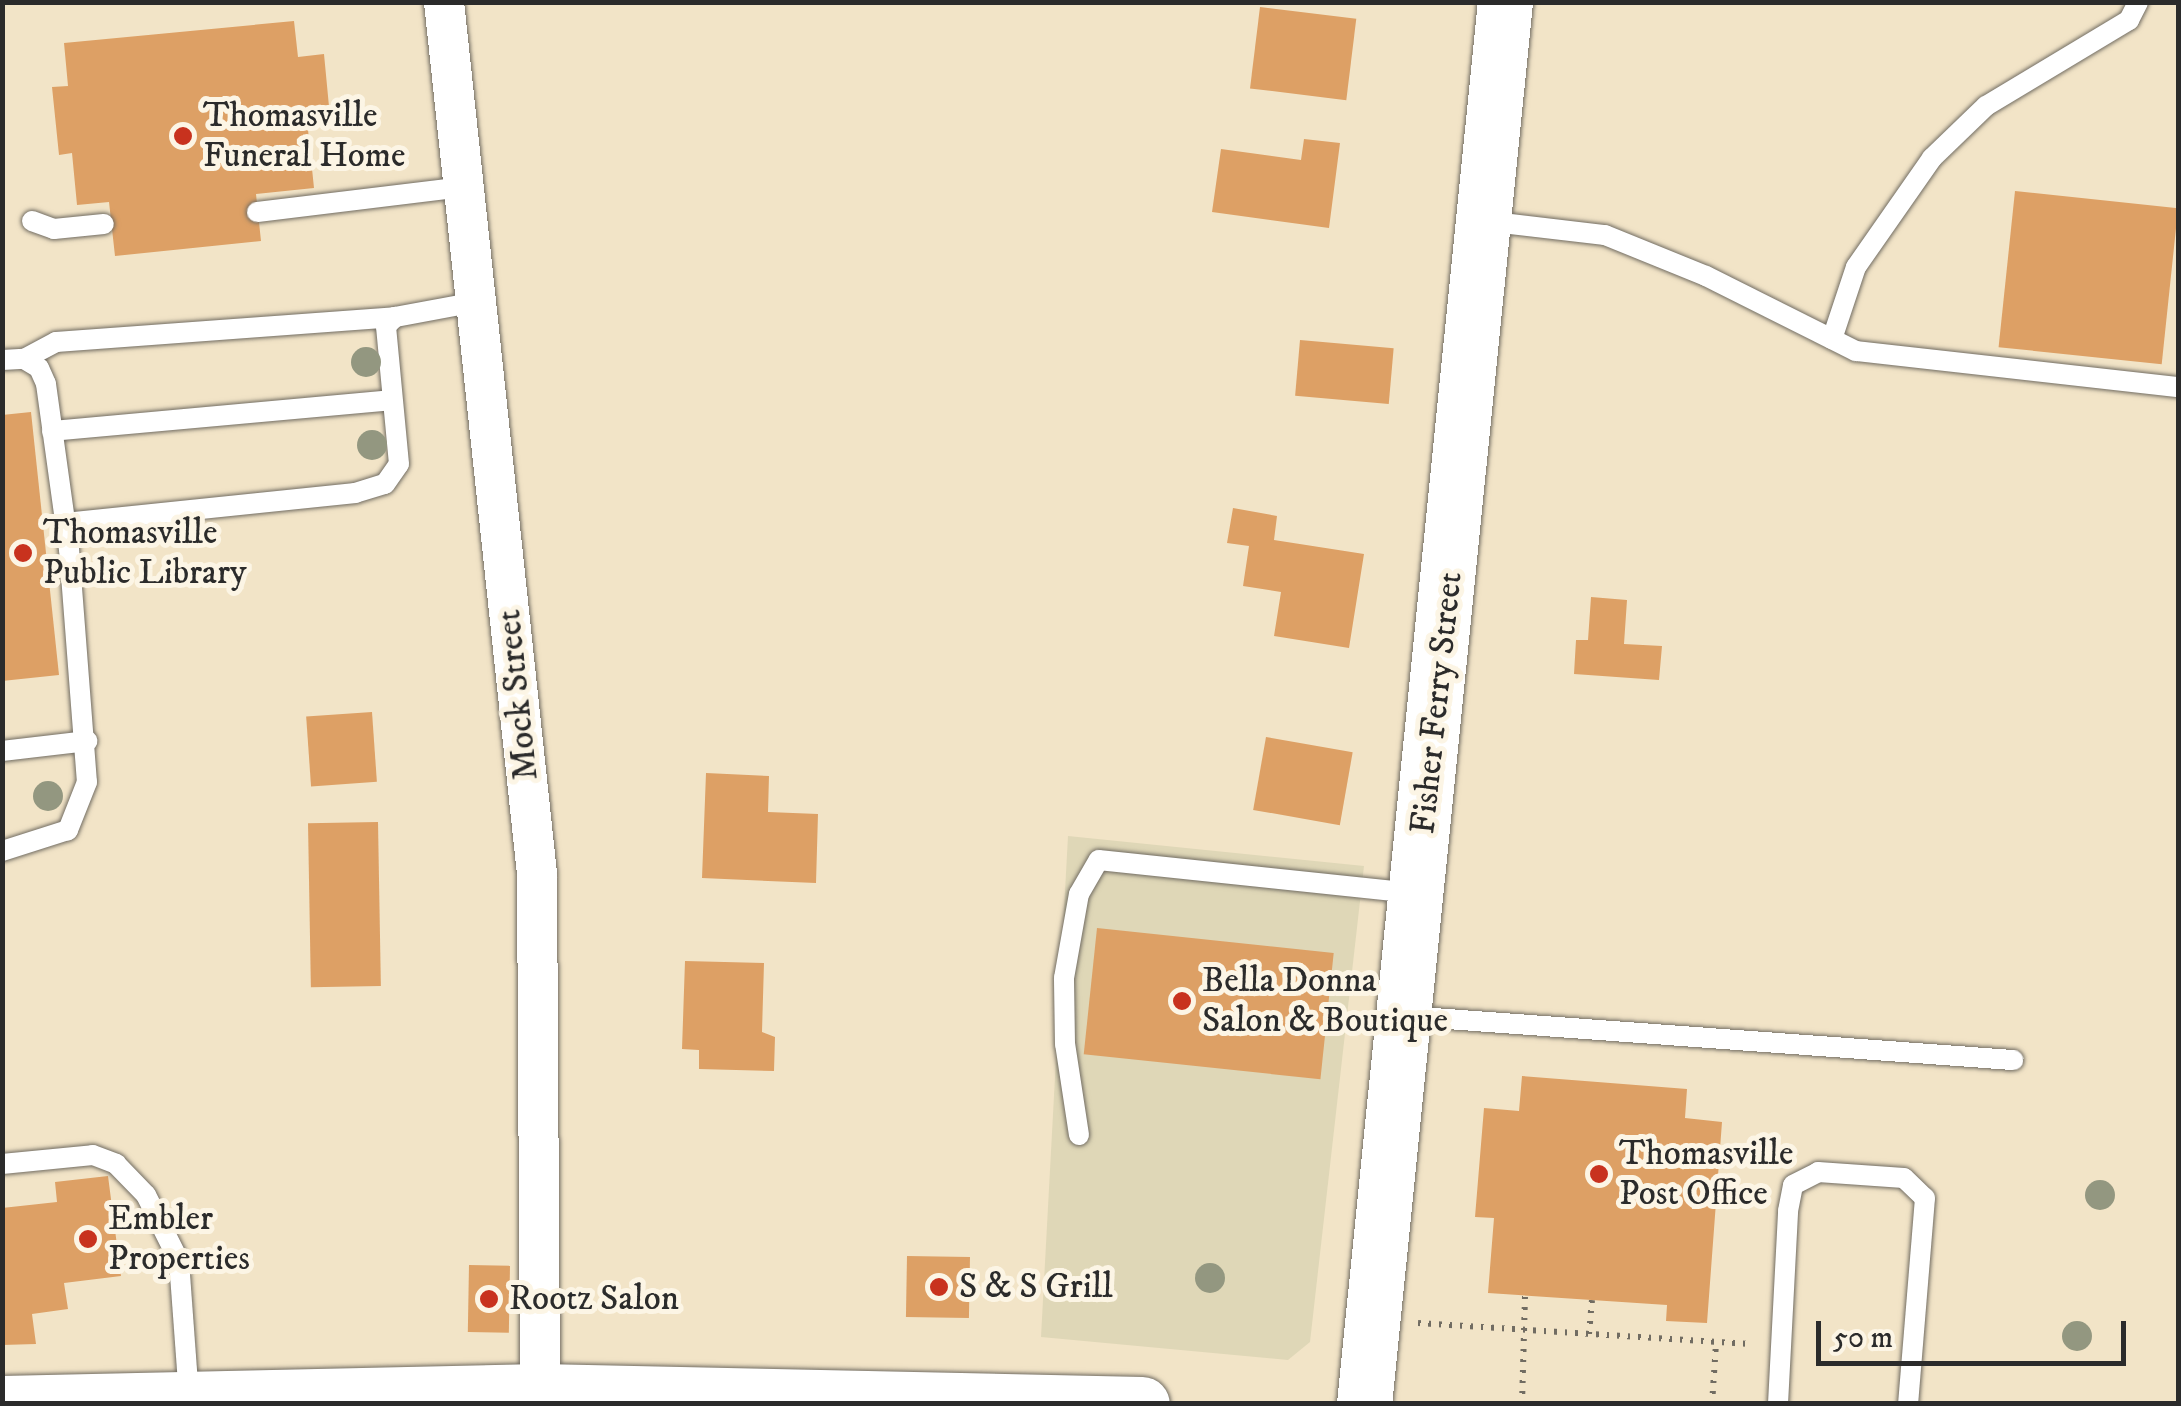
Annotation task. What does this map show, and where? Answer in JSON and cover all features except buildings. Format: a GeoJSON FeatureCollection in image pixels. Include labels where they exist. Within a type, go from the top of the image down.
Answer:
{"type":"FeatureCollection","features":[{"type":"Feature","properties":{"kind":"street","name":"Mock Street"},"geometry":{"type":"LineString","coordinates":[[444,2],[537,874],[540,1390]]}},
{"type":"Feature","properties":{"kind":"street","name":"Fisher Ferry Street"},"geometry":{"type":"LineString","coordinates":[[1364,1404],[1419,894],[1505,2]]}},
{"type":"Feature","properties":{"kind":"street"},"geometry":{"type":"LineString","coordinates":[[2,1403],[540,1390],[1142,1404]]}},
{"type":"Feature","properties":{"kind":"lane"},"geometry":{"type":"LineString","coordinates":[[1832,339],[1856,267],[1932,158],[1986,106],[2128,20],[2138,2]]}},
{"type":"Feature","properties":{"kind":"lane"},"geometry":{"type":"LineString","coordinates":[[257,212],[464,187]]}},
{"type":"Feature","properties":{"kind":"lane"},"geometry":{"type":"LineString","coordinates":[[1484,220],[1605,235],[1856,352],[1942,365],[2178,388]]}},
{"type":"Feature","properties":{"kind":"lane"},"geometry":{"type":"LineString","coordinates":[[32,221],[54,229],[104,224]]}},
{"type":"Feature","properties":{"kind":"lane"},"geometry":{"type":"LineString","coordinates":[[13,359],[56,342],[394,317],[476,302]]}},
{"type":"Feature","properties":{"kind":"lane"},"geometry":{"type":"LineString","coordinates":[[66,523],[355,493],[385,484],[399,464],[384,338],[394,317]]}},
{"type":"Feature","properties":{"kind":"lane"},"geometry":{"type":"LineString","coordinates":[[2,851],[68,830],[87,782],[87,742],[66,523],[52,431],[40,368],[13,359]]}},
{"type":"Feature","properties":{"kind":"lane"},"geometry":{"type":"LineString","coordinates":[[52,431],[392,400]]}},
{"type":"Feature","properties":{"kind":"lane"},"geometry":{"type":"LineString","coordinates":[[2,751],[87,742]]}},
{"type":"Feature","properties":{"kind":"lane"},"geometry":{"type":"LineString","coordinates":[[1079,1135],[1065,1044],[1064,978],[1074,910],[1099,860],[1419,894]]}},
{"type":"Feature","properties":{"kind":"lane"},"geometry":{"type":"LineString","coordinates":[[1406,1016],[2013,1060]]}},
{"type":"Feature","properties":{"kind":"lane"},"geometry":{"type":"LineString","coordinates":[[2,1164],[93,1155],[116,1164],[146,1194],[180,1260],[189,1399]]}},
{"type":"Feature","properties":{"kind":"lane"},"geometry":{"type":"LineString","coordinates":[[1778,1404],[1793,1185],[1818,1172],[1904,1178],[1925,1198],[1908,1404]]}},
{"type":"Feature","properties":{"kind":"path"},"geometry":{"type":"LineString","coordinates":[[1522,1404],[1525,1295]]}},
{"type":"Feature","properties":{"kind":"path"},"geometry":{"type":"LineString","coordinates":[[1589,1334],[1592,1300]]}},
{"type":"Feature","properties":{"kind":"path"},"geometry":{"type":"LineString","coordinates":[[1373,1320],[1782,1345]]}},
{"type":"Feature","properties":{"kind":"path"},"geometry":{"type":"LineString","coordinates":[[1712,1404],[1716,1343]]}},
{"type":"Feature","properties":{"kind":"shaded area"},"geometry":{"type":"Polygon","coordinates":[[[1068,836],[1364,866],[1310,1342],[1288,1360],[1041,1337],[1068,836]]]}},
{"type":"Feature","properties":{"kind":"place","name":"Thomasville Funeral Home"},"geometry":{"type":"Point","coordinates":[183,136]}},
{"type":"Feature","properties":{"kind":"place","name":"Thomasville Public Library"},"geometry":{"type":"Point","coordinates":[23,553]}},
{"type":"Feature","properties":{"kind":"place","name":"Bella Donna Salon & Boutique"},"geometry":{"type":"Point","coordinates":[1182,1001]}},
{"type":"Feature","properties":{"kind":"place","name":"Thomasville Post Office"},"geometry":{"type":"Point","coordinates":[1599,1174]}},
{"type":"Feature","properties":{"kind":"place","name":"Embler Properties"},"geometry":{"type":"Point","coordinates":[88,1239]}},
{"type":"Feature","properties":{"kind":"place","name":"S & S Grill"},"geometry":{"type":"Point","coordinates":[939,1287]}},
{"type":"Feature","properties":{"kind":"place","name":"Rootz Salon"},"geometry":{"type":"Point","coordinates":[489,1299]}}]}
